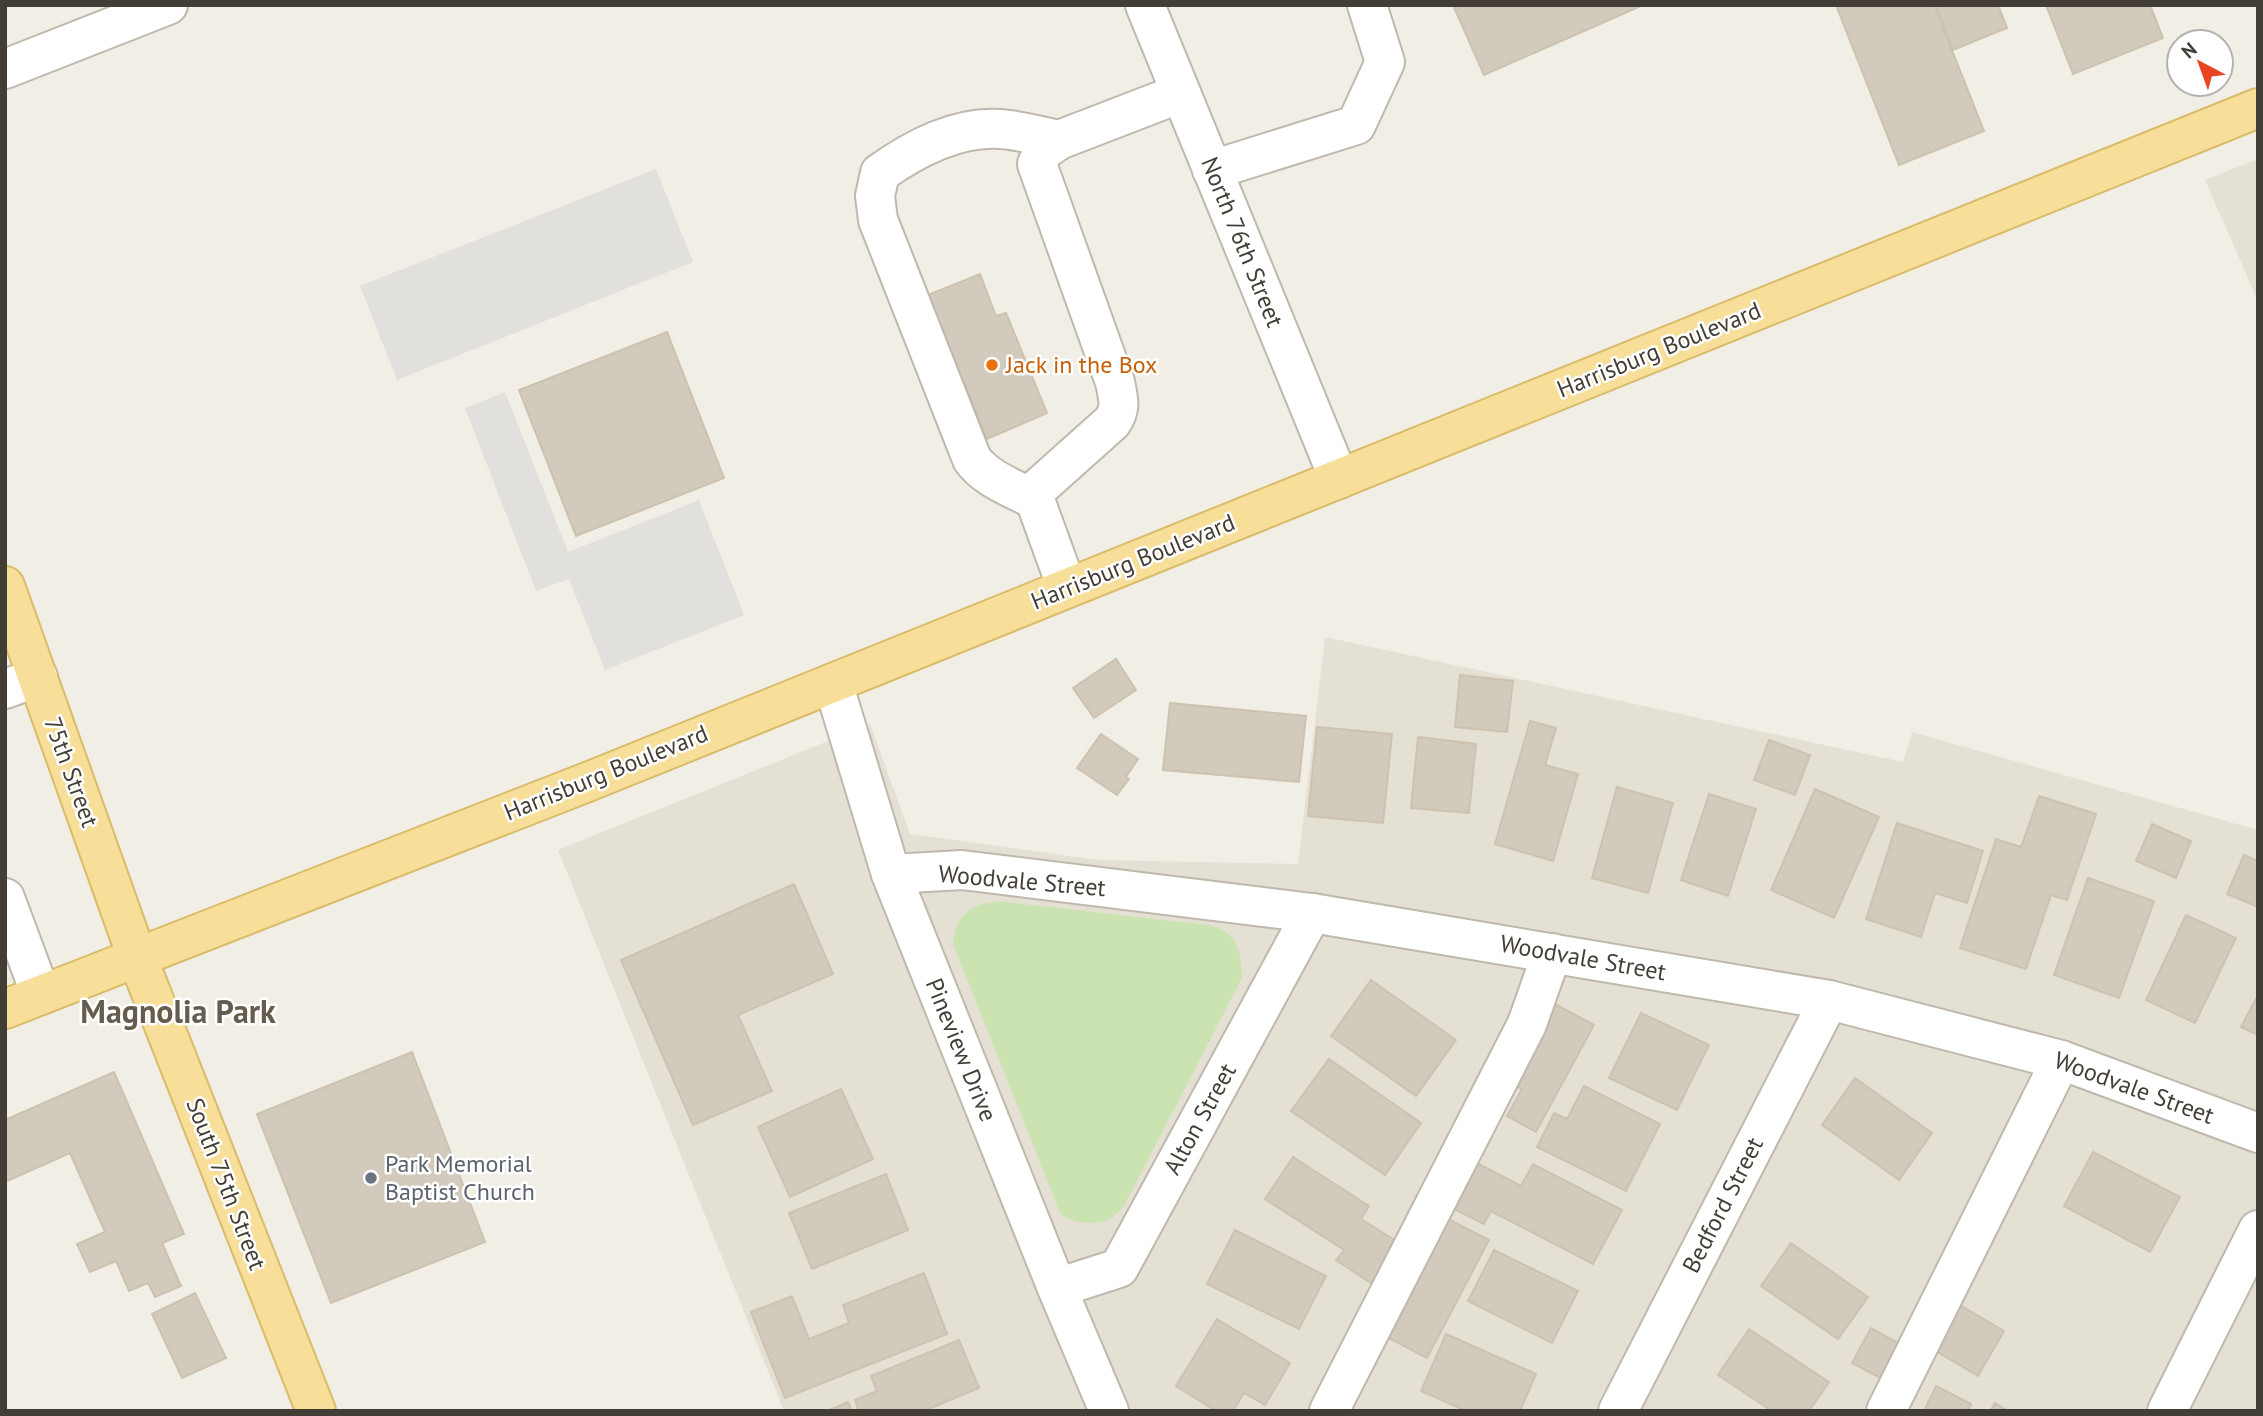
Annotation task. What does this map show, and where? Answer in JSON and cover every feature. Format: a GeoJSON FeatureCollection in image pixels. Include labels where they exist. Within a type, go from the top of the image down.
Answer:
{"type":"FeatureCollection","features":[{"type":"Feature","properties":{"kind":"main road","name":"Harrisburg Boulevard"},"geometry":{"type":"LineString","coordinates":[[5,1009],[585,783],[2258,108]]}},
{"type":"Feature","properties":{"kind":"main road","name":"75th Street"},"geometry":{"type":"LineString","coordinates":[[5,586],[21,683],[137,957]]}},
{"type":"Feature","properties":{"kind":"main road","name":"South 75th Street"},"geometry":{"type":"LineString","coordinates":[[137,957],[316,1411]]}},
{"type":"Feature","properties":{"kind":"street"},"geometry":{"type":"LineString","coordinates":[[5,69],[168,5]]}},
{"type":"Feature","properties":{"kind":"street","name":"North 76th Street"},"geometry":{"type":"LineString","coordinates":[[1145,5],[1339,479]]}},
{"type":"Feature","properties":{"kind":"street"},"geometry":{"type":"LineString","coordinates":[[1212,170],[1356,125],[1385,62],[1367,5]]}},
{"type":"Feature","properties":{"kind":"street"},"geometry":{"type":"LineString","coordinates":[[1067,588],[1035,500],[1036,490],[1112,422],[1119,413],[1120,403],[1115,382],[1037,164],[1043,151],[1059,140],[1181,93]]}},
{"type":"Feature","properties":{"kind":"street"},"geometry":{"type":"LineString","coordinates":[[1035,500],[988,475],[978,468],[972,459],[878,220],[875,196],[880,173],[905,155],[957,133],[1000,129],[1059,140]]}},
{"type":"Feature","properties":{"kind":"street","name":"Pineview Drive"},"geometry":{"type":"LineString","coordinates":[[833,683],[891,874],[1109,1411]]}},
{"type":"Feature","properties":{"kind":"street","name":"Woodvale Street"},"geometry":{"type":"LineString","coordinates":[[891,874],[962,870],[1312,912],[1829,1000],[2061,1060],[2258,1133]]}},
{"type":"Feature","properties":{"kind":"street"},"geometry":{"type":"LineString","coordinates":[[5,898],[41,995]]}},
{"type":"Feature","properties":{"kind":"street","name":"Alton Street"},"geometry":{"type":"LineString","coordinates":[[1057,1288],[1119,1268],[1312,912]]}},
{"type":"Feature","properties":{"kind":"street"},"geometry":{"type":"LineString","coordinates":[[1329,1411],[1527,1024],[1552,953]]}},
{"type":"Feature","properties":{"kind":"street","name":"Bedford Street"},"geometry":{"type":"LineString","coordinates":[[1618,1411],[1829,1000]]}},
{"type":"Feature","properties":{"kind":"street"},"geometry":{"type":"LineString","coordinates":[[1886,1411],[2061,1060]]}},
{"type":"Feature","properties":{"kind":"street"},"geometry":{"type":"LineString","coordinates":[[2167,1411],[2258,1230]]}},
{"type":"Feature","properties":{"kind":"shaded area"},"geometry":{"type":"Polygon","coordinates":[[[2258,159],[2258,301],[2205,180],[2258,159]]]}},
{"type":"Feature","properties":{"kind":"shaded area"},"geometry":{"type":"Polygon","coordinates":[[[656,169],[693,262],[397,380],[360,286],[656,169]]]}},
{"type":"Feature","properties":{"kind":"shaded area"},"geometry":{"type":"Polygon","coordinates":[[[505,392],[568,552],[699,500],[744,615],[605,670],[569,579],[536,591],[465,408],[505,392]]]}},
{"type":"Feature","properties":{"kind":"shaded area"},"geometry":{"type":"Polygon","coordinates":[[[1325,637],[1903,762],[1912,732],[2258,830],[2258,1411],[784,1411],[558,850],[870,724],[910,834],[1099,860],[1298,864],[1325,637]]]}},
{"type":"Feature","properties":{"kind":"green space"},"geometry":{"type":"Polygon","coordinates":[[[997,901],[1209,925],[1219,928],[1233,938],[1239,951],[1242,978],[1124,1206],[1105,1221],[1085,1223],[1060,1213],[953,944],[957,925],[966,913],[978,906],[997,901]]]}},
{"type":"Feature","properties":{"kind":"building"},"geometry":{"type":"Polygon","coordinates":[[[1453,5],[1643,5],[1484,75],[1453,5]]]}},
{"type":"Feature","properties":{"kind":"building"},"geometry":{"type":"Polygon","coordinates":[[[1836,5],[1934,5],[1984,131],[1899,165],[1836,5]]]}},
{"type":"Feature","properties":{"kind":"building"},"geometry":{"type":"Polygon","coordinates":[[[1936,5],[1998,5],[2007,28],[1953,50],[1936,5]]]}},
{"type":"Feature","properties":{"kind":"building"},"geometry":{"type":"Polygon","coordinates":[[[2046,5],[2150,5],[2163,38],[2073,74],[2046,5]]]}},
{"type":"Feature","properties":{"kind":"building","name":"Jack in the Box"},"geometry":{"type":"Polygon","coordinates":[[[980,274],[996,316],[1006,313],[1047,413],[987,439],[928,295],[980,274]]]}},
{"type":"Feature","properties":{"kind":"building"},"geometry":{"type":"Polygon","coordinates":[[[667,332],[724,478],[576,536],[519,390],[667,332]]]}},
{"type":"Feature","properties":{"kind":"building"},"geometry":{"type":"Polygon","coordinates":[[[1116,659],[1136,690],[1094,718],[1073,688],[1116,659]]]}},
{"type":"Feature","properties":{"kind":"building"},"geometry":{"type":"Polygon","coordinates":[[[1460,675],[1513,681],[1507,732],[1455,727],[1460,675]]]}},
{"type":"Feature","properties":{"kind":"building"},"geometry":{"type":"Polygon","coordinates":[[[1170,703],[1306,716],[1299,782],[1163,770],[1170,703]]]}},
{"type":"Feature","properties":{"kind":"building"},"geometry":{"type":"Polygon","coordinates":[[[1530,721],[1556,728],[1545,765],[1578,774],[1553,861],[1495,844],[1530,721]]]}},
{"type":"Feature","properties":{"kind":"building"},"geometry":{"type":"Polygon","coordinates":[[[1317,727],[1392,734],[1383,823],[1308,816],[1317,727]]]}},
{"type":"Feature","properties":{"kind":"building"},"geometry":{"type":"Polygon","coordinates":[[[1101,734],[1138,759],[1126,777],[1129,779],[1117,795],[1077,768],[1101,734]]]}},
{"type":"Feature","properties":{"kind":"building"},"geometry":{"type":"Polygon","coordinates":[[[1418,737],[1476,744],[1469,813],[1411,808],[1418,737]]]}},
{"type":"Feature","properties":{"kind":"building"},"geometry":{"type":"Polygon","coordinates":[[[1769,740],[1810,755],[1795,795],[1754,780],[1769,740]]]}},
{"type":"Feature","properties":{"kind":"building"},"geometry":{"type":"Polygon","coordinates":[[[1617,787],[1673,803],[1648,893],[1592,878],[1617,787]]]}},
{"type":"Feature","properties":{"kind":"building"},"geometry":{"type":"Polygon","coordinates":[[[1815,789],[1879,817],[1834,918],[1771,890],[1815,789]]]}},
{"type":"Feature","properties":{"kind":"building"},"geometry":{"type":"Polygon","coordinates":[[[1709,794],[1756,809],[1728,896],[1681,880],[1709,794]]]}},
{"type":"Feature","properties":{"kind":"building"},"geometry":{"type":"Polygon","coordinates":[[[2039,796],[2096,814],[2067,900],[2051,895],[2026,969],[1960,948],[1996,839],[2021,847],[2039,796]]]}},
{"type":"Feature","properties":{"kind":"building"},"geometry":{"type":"Polygon","coordinates":[[[1897,823],[1983,851],[1967,903],[1935,893],[1921,937],[1866,919],[1897,823]]]}},
{"type":"Feature","properties":{"kind":"building"},"geometry":{"type":"Polygon","coordinates":[[[2152,824],[2191,841],[2176,878],[2136,861],[2152,824]]]}},
{"type":"Feature","properties":{"kind":"building"},"geometry":{"type":"Polygon","coordinates":[[[2244,855],[2258,861],[2258,907],[2227,894],[2244,855]]]}},
{"type":"Feature","properties":{"kind":"building"},"geometry":{"type":"Polygon","coordinates":[[[2088,878],[2154,901],[2119,998],[2054,975],[2088,878]]]}},
{"type":"Feature","properties":{"kind":"building"},"geometry":{"type":"Polygon","coordinates":[[[794,884],[833,974],[738,1015],[772,1091],[693,1125],[621,960],[794,884]]]}},
{"type":"Feature","properties":{"kind":"building"},"geometry":{"type":"Polygon","coordinates":[[[2186,915],[2236,938],[2195,1023],[2146,1000],[2186,915]]]}},
{"type":"Feature","properties":{"kind":"building"},"geometry":{"type":"Polygon","coordinates":[[[1371,980],[1456,1040],[1416,1096],[1331,1036],[1371,980]]]}},
{"type":"Feature","properties":{"kind":"building"},"geometry":{"type":"Polygon","coordinates":[[[2258,995],[2258,1035],[2241,1027],[2258,995]]]}},
{"type":"Feature","properties":{"kind":"building"},"geometry":{"type":"Polygon","coordinates":[[[1553,1003],[1594,1025],[1536,1132],[1507,1116],[1522,1089],[1509,1083],[1553,1003]]]}},
{"type":"Feature","properties":{"kind":"building"},"geometry":{"type":"Polygon","coordinates":[[[1641,1013],[1709,1045],[1677,1110],[1609,1078],[1641,1013]]]}},
{"type":"Feature","properties":{"kind":"building","name":"Park Memorial Baptist Church"},"geometry":{"type":"Polygon","coordinates":[[[412,1052],[485,1242],[331,1303],[257,1114],[412,1052]]]}},
{"type":"Feature","properties":{"kind":"building"},"geometry":{"type":"Polygon","coordinates":[[[1329,1059],[1421,1123],[1385,1175],[1291,1111],[1329,1059]]]}},
{"type":"Feature","properties":{"kind":"building"},"geometry":{"type":"Polygon","coordinates":[[[114,1072],[184,1234],[162,1243],[181,1286],[155,1297],[148,1283],[129,1291],[116,1261],[90,1272],[77,1244],[105,1232],[70,1153],[5,1182],[5,1120],[114,1072]]]}},
{"type":"Feature","properties":{"kind":"building"},"geometry":{"type":"Polygon","coordinates":[[[1855,1078],[1932,1133],[1899,1180],[1822,1125],[1855,1078]]]}},
{"type":"Feature","properties":{"kind":"building"},"geometry":{"type":"Polygon","coordinates":[[[1584,1086],[1660,1124],[1626,1191],[1537,1147],[1554,1113],[1567,1119],[1584,1086]]]}},
{"type":"Feature","properties":{"kind":"building"},"geometry":{"type":"Polygon","coordinates":[[[841,1089],[873,1159],[790,1197],[758,1127],[841,1089]]]}},
{"type":"Feature","properties":{"kind":"building"},"geometry":{"type":"Polygon","coordinates":[[[2093,1152],[2180,1197],[2150,1252],[2064,1206],[2093,1152]]]}},
{"type":"Feature","properties":{"kind":"building"},"geometry":{"type":"Polygon","coordinates":[[[1293,1157],[1369,1206],[1361,1219],[1404,1246],[1377,1287],[1336,1260],[1344,1250],[1265,1199],[1293,1157]]]}},
{"type":"Feature","properties":{"kind":"building"},"geometry":{"type":"Polygon","coordinates":[[[1471,1160],[1521,1186],[1533,1164],[1622,1210],[1593,1264],[1491,1211],[1484,1224],[1448,1206],[1471,1160]]]}},
{"type":"Feature","properties":{"kind":"building"},"geometry":{"type":"Polygon","coordinates":[[[886,1174],[908,1230],[812,1269],[789,1213],[886,1174]]]}},
{"type":"Feature","properties":{"kind":"building"},"geometry":{"type":"Polygon","coordinates":[[[1444,1217],[1489,1240],[1427,1358],[1383,1335],[1444,1217]]]}},
{"type":"Feature","properties":{"kind":"building"},"geometry":{"type":"Polygon","coordinates":[[[1235,1230],[1326,1276],[1299,1329],[1207,1284],[1235,1230]]]}},
{"type":"Feature","properties":{"kind":"building"},"geometry":{"type":"Polygon","coordinates":[[[1791,1243],[1868,1297],[1838,1339],[1761,1286],[1791,1243]]]}},
{"type":"Feature","properties":{"kind":"building"},"geometry":{"type":"Polygon","coordinates":[[[1494,1250],[1578,1291],[1552,1343],[1468,1301],[1494,1250]]]}},
{"type":"Feature","properties":{"kind":"building"},"geometry":{"type":"Polygon","coordinates":[[[924,1273],[947,1334],[785,1398],[751,1312],[792,1296],[809,1339],[849,1323],[843,1305],[924,1273]]]}},
{"type":"Feature","properties":{"kind":"building"},"geometry":{"type":"Polygon","coordinates":[[[195,1293],[226,1358],[182,1378],[152,1314],[195,1293]]]}},
{"type":"Feature","properties":{"kind":"building"},"geometry":{"type":"Polygon","coordinates":[[[1960,1305],[2004,1331],[1978,1376],[1934,1350],[1960,1305]]]}},
{"type":"Feature","properties":{"kind":"building"},"geometry":{"type":"Polygon","coordinates":[[[1217,1319],[1290,1363],[1265,1405],[1244,1393],[1233,1411],[1216,1411],[1176,1386],[1217,1319]]]}},
{"type":"Feature","properties":{"kind":"building"},"geometry":{"type":"Polygon","coordinates":[[[1871,1328],[1907,1348],[1888,1382],[1852,1363],[1871,1328]]]}},
{"type":"Feature","properties":{"kind":"building"},"geometry":{"type":"Polygon","coordinates":[[[1749,1329],[1829,1382],[1809,1411],[1772,1411],[1718,1375],[1749,1329]]]}},
{"type":"Feature","properties":{"kind":"building"},"geometry":{"type":"Polygon","coordinates":[[[1446,1334],[1536,1374],[1520,1411],[1466,1411],[1421,1391],[1446,1334]]]}},
{"type":"Feature","properties":{"kind":"building"},"geometry":{"type":"Polygon","coordinates":[[[959,1340],[979,1388],[924,1411],[859,1411],[855,1400],[877,1391],[871,1376],[959,1340]]]}},
{"type":"Feature","properties":{"kind":"building"},"geometry":{"type":"Polygon","coordinates":[[[1936,1386],[1971,1404],[1968,1411],[1924,1411],[1936,1386]]]}},
{"type":"Feature","properties":{"kind":"building"},"geometry":{"type":"Polygon","coordinates":[[[848,1402],[852,1411],[827,1411],[848,1402]]]}},
{"type":"Feature","properties":{"kind":"building"},"geometry":{"type":"Polygon","coordinates":[[[1995,1403],[2008,1411],[1990,1411],[1995,1403]]]}},
{"type":"Feature","properties":{"kind":"place","name":"Jack in the Box"},"geometry":{"type":"Point","coordinates":[992,365]}},
{"type":"Feature","properties":{"kind":"place","name":"Park Memorial Baptist Church"},"geometry":{"type":"Point","coordinates":[371,1178]}},
{"type":"Feature","properties":{"kind":"district","name":"Magnolia Park"},"geometry":{"type":"Point","coordinates":[178,1012]}}]}
